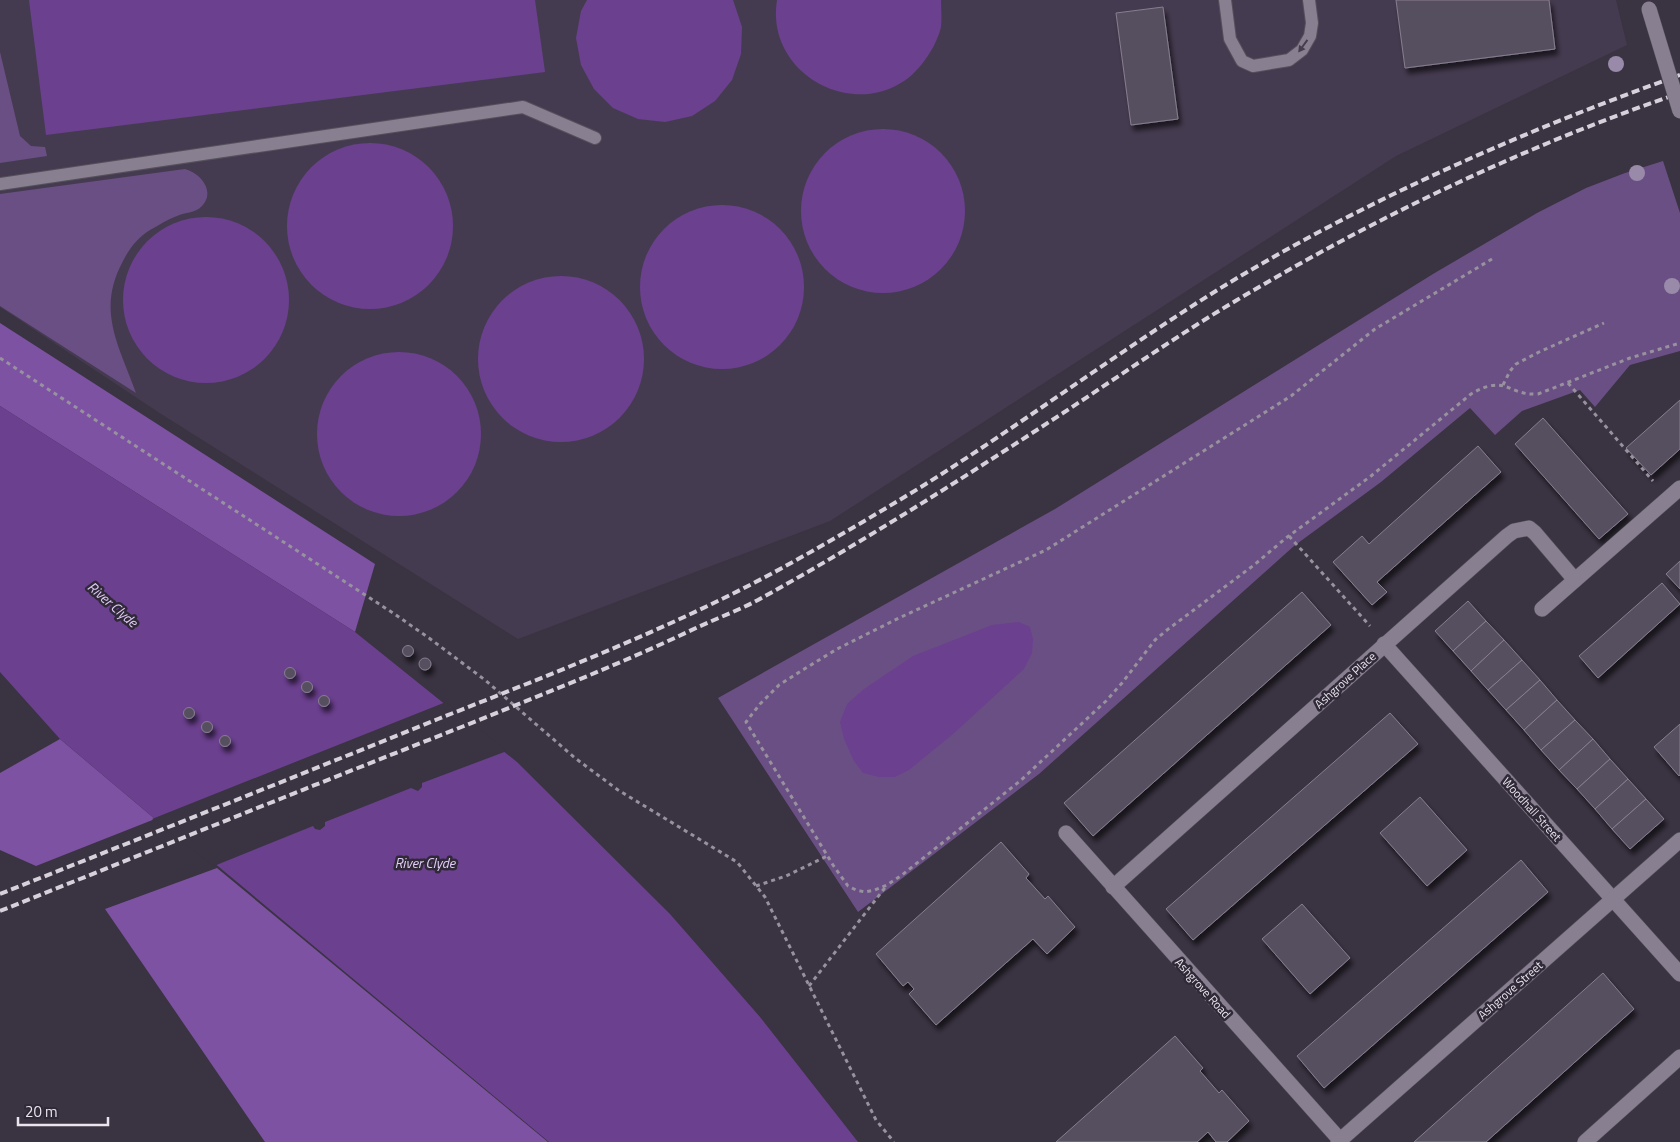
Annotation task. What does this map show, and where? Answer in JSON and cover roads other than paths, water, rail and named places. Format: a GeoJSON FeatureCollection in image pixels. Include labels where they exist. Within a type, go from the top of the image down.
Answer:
{"type":"FeatureCollection","features":[{"type":"Feature","properties":{"kind":"street"},"geometry":{"type":"LineString","coordinates":[[1648,5],[1680,111]]}},
{"type":"Feature","properties":{"kind":"street"},"geometry":{"type":"LineString","coordinates":[[1542,609],[1680,488]]}},
{"type":"Feature","properties":{"kind":"street","name":"Ashgrove Place"},"geometry":{"type":"LineString","coordinates":[[1113,887],[1499,541],[1514,531],[1529,528],[1576,580]]}},
{"type":"Feature","properties":{"kind":"street","name":"Woodhall Street"},"geometry":{"type":"LineString","coordinates":[[1384,644],[1680,974]]}},
{"type":"Feature","properties":{"kind":"street","name":"Ashgrove Road"},"geometry":{"type":"LineString","coordinates":[[1066,834],[1339,1141]]}},
{"type":"Feature","properties":{"kind":"street","name":"Ashgrove Street"},"geometry":{"type":"LineString","coordinates":[[1339,1141],[1680,840]]}},
{"type":"Feature","properties":{"kind":"street"},"geometry":{"type":"LineString","coordinates":[[1585,1142],[1680,1057]]}},
{"type":"Feature","properties":{"kind":"lane"},"geometry":{"type":"LineString","coordinates":[[1225,0],[1230,39],[1242,61],[1253,66],[1289,60],[1302,50],[1310,36],[1312,23],[1309,0]]}},
{"type":"Feature","properties":{"kind":"lane"},"geometry":{"type":"LineString","coordinates":[[0,184],[523,107],[595,138]]}},
{"type":"Feature","properties":{"kind":"water"},"geometry":{"type":"Polygon","coordinates":[[[29,0],[535,0],[545,72],[46,135],[29,0]]]}},
{"type":"Feature","properties":{"kind":"water"},"geometry":{"type":"Polygon","coordinates":[[[587,0],[733,0],[742,27],[741,54],[732,80],[715,101],[692,116],[665,122],[638,119],[613,108],[594,89],[581,65],[576,38],[581,11],[587,0]]]}},
{"type":"Feature","properties":{"kind":"water"},"geometry":{"type":"Polygon","coordinates":[[[777,0],[941,0],[941,27],[936,42],[925,60],[901,83],[876,93],[850,94],[826,87],[804,73],[787,53],[777,29],[777,0]]]}},
{"type":"Feature","properties":{"kind":"water"},"geometry":{"type":"Polygon","coordinates":[[[891,129],[907,132],[922,138],[947,159],[956,172],[962,187],[965,211],[964,227],[956,250],[935,275],[922,284],[907,290],[875,293],[859,290],[837,280],[814,257],[802,227],[801,203],[804,187],[814,165],[837,142],[867,130],[891,129]]]}},
{"type":"Feature","properties":{"kind":"water"},"geometry":{"type":"Polygon","coordinates":[[[370,143],[394,147],[409,153],[434,174],[443,187],[449,202],[453,226],[449,250],[443,265],[422,290],[409,299],[394,305],[370,309],[346,305],[331,299],[306,278],[297,265],[291,250],[287,226],[291,202],[297,187],[318,162],[331,153],[346,147],[370,143]]]}},
{"type":"Feature","properties":{"kind":"water"},"geometry":{"type":"Polygon","coordinates":[[[730,205],[746,208],[761,214],[786,235],[795,248],[801,263],[804,287],[803,303],[795,326],[774,351],[761,360],[746,366],[714,369],[698,366],[676,356],[653,333],[641,303],[640,279],[643,263],[653,241],[676,218],[706,206],[730,205]]]}},
{"type":"Feature","properties":{"kind":"water"},"geometry":{"type":"Polygon","coordinates":[[[206,217],[230,221],[245,227],[270,248],[279,261],[285,276],[289,300],[285,324],[279,339],[258,364],[245,373],[230,379],[206,383],[182,379],[167,373],[142,352],[133,339],[127,324],[123,300],[127,276],[133,261],[154,236],[167,227],[182,221],[206,217]]]}},
{"type":"Feature","properties":{"kind":"water"},"geometry":{"type":"Polygon","coordinates":[[[561,276],[585,280],[600,286],[625,307],[634,320],[640,335],[644,359],[640,383],[634,398],[613,423],[600,432],[585,438],[561,442],[537,438],[522,432],[497,411],[488,398],[482,383],[478,359],[482,335],[488,320],[509,295],[522,286],[537,280],[561,276]]]}},
{"type":"Feature","properties":{"kind":"water"},"geometry":{"type":"Polygon","coordinates":[[[407,352],[423,355],[438,361],[463,382],[472,395],[478,410],[481,434],[480,450],[472,473],[451,498],[438,507],[423,513],[391,516],[375,513],[353,503],[330,480],[318,450],[317,426],[320,410],[330,388],[353,365],[383,353],[407,352]]]}},
{"type":"Feature","properties":{"kind":"water","name":"River Clyde"},"geometry":{"type":"Polygon","coordinates":[[[0,406],[355,632],[517,762],[670,914],[760,1017],[858,1142],[549,1142],[207,857],[155,819],[60,739],[0,672],[0,406]]]}},
{"type":"Feature","properties":{"kind":"water"},"geometry":{"type":"Polygon","coordinates":[[[1019,622],[1030,627],[1033,639],[1032,653],[1024,669],[953,734],[909,770],[895,777],[879,777],[863,773],[854,761],[844,739],[840,722],[847,704],[864,689],[913,656],[992,625],[1019,622]]]}},
{"type":"Feature","properties":{"kind":"railway"},"geometry":{"type":"LineString","coordinates":[[0,894],[569,667],[655,630],[740,590],[782,568],[921,487],[1181,313],[1273,257],[1444,170],[1562,120],[1680,75]]}},
{"type":"Feature","properties":{"kind":"railway"},"geometry":{"type":"LineString","coordinates":[[0,911],[552,690],[640,654],[751,604],[912,509],[1063,413],[1193,327],[1290,269],[1453,185],[1565,136],[1680,93]]}}]}
